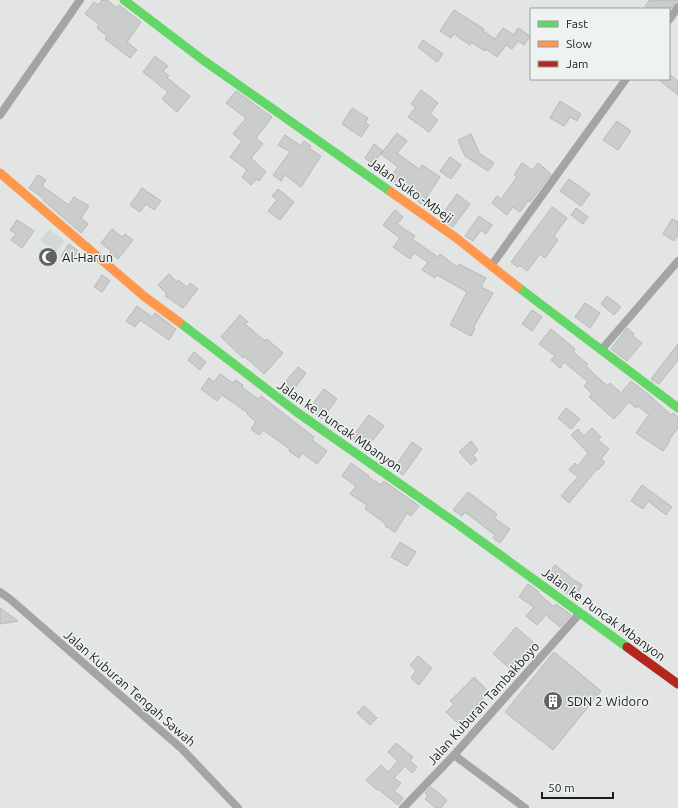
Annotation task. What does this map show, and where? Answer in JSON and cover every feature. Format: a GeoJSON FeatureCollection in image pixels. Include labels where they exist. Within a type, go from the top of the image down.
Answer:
{"type":"FeatureCollection","features":[{"type":"Feature","properties":{"kind":"street"},"geometry":{"type":"LineString","coordinates":[[0,114],[80,0]]}},
{"type":"Feature","properties":{"kind":"street","name":"Jalan Suko -Mbeji"},"geometry":{"type":"LineString","coordinates":[[124,0],[203,60],[449,232],[491,266],[678,408]]}},
{"type":"Feature","properties":{"kind":"street"},"geometry":{"type":"LineString","coordinates":[[670,19],[678,7]]}},
{"type":"Feature","properties":{"kind":"street"},"geometry":{"type":"LineString","coordinates":[[491,266],[625,80]]}},
{"type":"Feature","properties":{"kind":"street","name":"Jalan ke Puncak Mbanyon"},"geometry":{"type":"LineString","coordinates":[[0,173],[145,297],[291,408],[456,523],[678,684]]}},
{"type":"Feature","properties":{"kind":"street"},"geometry":{"type":"LineString","coordinates":[[602,350],[678,261]]}},
{"type":"Feature","properties":{"kind":"street","name":"Jalan Kuburan Tengah Sawah"},"geometry":{"type":"LineString","coordinates":[[0,592],[10,599],[182,749],[238,808]]}},
{"type":"Feature","properties":{"kind":"street","name":"Jalan Kuburan Tambakboyo"},"geometry":{"type":"LineString","coordinates":[[403,808],[454,755],[580,613]]}},
{"type":"Feature","properties":{"kind":"street"},"geometry":{"type":"LineString","coordinates":[[454,755],[524,808]]}},
{"type":"Feature","properties":{"kind":"shaded area"},"geometry":{"type":"Polygon","coordinates":[[[49,229],[65,241],[55,253],[40,240],[49,229]]]}},
{"type":"Feature","properties":{"kind":"building"},"geometry":{"type":"Polygon","coordinates":[[[102,0],[107,0],[117,8],[119,5],[141,22],[127,42],[137,50],[130,58],[105,39],[107,36],[97,28],[99,24],[85,14],[94,2],[98,5],[102,0]]]}},
{"type":"Feature","properties":{"kind":"building"},"geometry":{"type":"Polygon","coordinates":[[[650,0],[678,0],[670,9],[648,8],[645,6],[650,0]]]}},
{"type":"Feature","properties":{"kind":"building"},"geometry":{"type":"Polygon","coordinates":[[[454,10],[484,29],[483,31],[495,39],[503,28],[514,35],[518,28],[530,36],[524,45],[518,41],[512,49],[506,45],[497,57],[486,49],[485,51],[471,42],[470,45],[454,34],[451,38],[440,31],[454,10]]]}},
{"type":"Feature","properties":{"kind":"building"},"geometry":{"type":"Polygon","coordinates":[[[423,40],[443,54],[437,62],[418,47],[423,40]]]}},
{"type":"Feature","properties":{"kind":"building"},"geometry":{"type":"Polygon","coordinates":[[[155,56],[168,66],[163,71],[169,76],[167,78],[190,96],[177,112],[162,99],[168,92],[143,72],[155,56]]]}},
{"type":"Feature","properties":{"kind":"building"},"geometry":{"type":"Polygon","coordinates":[[[670,75],[678,81],[678,95],[659,80],[670,80],[670,75]]]}},
{"type":"Feature","properties":{"kind":"building"},"geometry":{"type":"Polygon","coordinates":[[[421,90],[438,103],[430,114],[438,120],[429,132],[408,117],[416,107],[411,104],[421,90]]]}},
{"type":"Feature","properties":{"kind":"building"},"geometry":{"type":"Polygon","coordinates":[[[236,91],[272,117],[256,138],[263,144],[251,158],[266,172],[259,181],[257,179],[251,185],[242,177],[247,170],[230,157],[242,141],[233,134],[246,118],[226,103],[236,91]]]}},
{"type":"Feature","properties":{"kind":"building"},"geometry":{"type":"Polygon","coordinates":[[[560,101],[581,114],[577,121],[570,117],[564,126],[550,118],[560,101]]]}},
{"type":"Feature","properties":{"kind":"building"},"geometry":{"type":"Polygon","coordinates":[[[352,108],[368,118],[365,123],[369,125],[361,137],[342,124],[352,108]]]}},
{"type":"Feature","properties":{"kind":"building"},"geometry":{"type":"Polygon","coordinates":[[[617,121],[631,131],[618,150],[603,140],[617,121]]]}},
{"type":"Feature","properties":{"kind":"building"},"geometry":{"type":"Polygon","coordinates":[[[397,133],[407,141],[397,153],[419,169],[422,165],[440,177],[422,204],[404,192],[405,190],[389,179],[398,167],[381,154],[397,133]]]}},
{"type":"Feature","properties":{"kind":"building"},"geometry":{"type":"Polygon","coordinates":[[[471,134],[480,154],[494,163],[488,171],[465,156],[458,140],[471,134]]]}},
{"type":"Feature","properties":{"kind":"building"},"geometry":{"type":"Polygon","coordinates":[[[285,135],[301,146],[304,141],[311,146],[309,148],[321,156],[301,187],[285,175],[281,181],[273,175],[290,152],[278,145],[285,135]]]}},
{"type":"Feature","properties":{"kind":"building"},"geometry":{"type":"Polygon","coordinates":[[[374,144],[383,151],[373,164],[365,158],[374,144]]]}},
{"type":"Feature","properties":{"kind":"building"},"geometry":{"type":"Polygon","coordinates":[[[450,157],[461,165],[451,179],[440,171],[450,157]]]}},
{"type":"Feature","properties":{"kind":"building"},"geometry":{"type":"Polygon","coordinates":[[[522,163],[532,170],[538,163],[551,174],[530,202],[528,201],[520,212],[513,207],[507,215],[492,203],[497,196],[501,199],[517,177],[514,175],[522,163]]]}},
{"type":"Feature","properties":{"kind":"building"},"geometry":{"type":"Polygon","coordinates":[[[38,175],[46,180],[42,186],[69,205],[74,197],[89,206],[81,218],[88,224],[81,233],[43,200],[44,199],[29,188],[38,175]]]}},
{"type":"Feature","properties":{"kind":"building"},"geometry":{"type":"Polygon","coordinates":[[[569,179],[590,194],[581,206],[560,191],[569,179]]]}},
{"type":"Feature","properties":{"kind":"building"},"geometry":{"type":"Polygon","coordinates":[[[142,188],[161,201],[154,210],[146,204],[140,212],[130,205],[142,188]]]}},
{"type":"Feature","properties":{"kind":"building"},"geometry":{"type":"Polygon","coordinates":[[[278,189],[294,202],[280,220],[268,211],[277,200],[272,196],[278,189]]]}},
{"type":"Feature","properties":{"kind":"building"},"geometry":{"type":"Polygon","coordinates":[[[457,194],[470,204],[453,227],[446,222],[450,216],[444,212],[457,194]]]}},
{"type":"Feature","properties":{"kind":"building"},"geometry":{"type":"Polygon","coordinates":[[[552,207],[567,218],[554,236],[558,240],[545,258],[540,254],[527,271],[519,265],[518,267],[511,262],[552,207]]]}},
{"type":"Feature","properties":{"kind":"building"},"geometry":{"type":"Polygon","coordinates":[[[576,208],[588,217],[583,224],[571,215],[576,208]]]}},
{"type":"Feature","properties":{"kind":"building"},"geometry":{"type":"Polygon","coordinates":[[[395,210],[403,217],[397,224],[415,236],[412,239],[438,257],[440,254],[457,267],[459,264],[486,278],[481,287],[493,293],[473,328],[475,328],[471,336],[450,325],[467,292],[437,275],[435,278],[422,270],[428,262],[414,253],[410,259],[393,247],[400,238],[383,225],[395,210]]]}},
{"type":"Feature","properties":{"kind":"building"},"geometry":{"type":"Polygon","coordinates":[[[479,216],[492,225],[486,234],[481,230],[473,241],[465,236],[479,216]]]}},
{"type":"Feature","properties":{"kind":"building"},"geometry":{"type":"Polygon","coordinates":[[[672,219],[678,222],[678,235],[674,241],[663,234],[672,219]]]}},
{"type":"Feature","properties":{"kind":"building"},"geometry":{"type":"Polygon","coordinates":[[[17,220],[34,231],[22,248],[11,240],[16,234],[10,230],[17,220]]]}},
{"type":"Feature","properties":{"kind":"building"},"geometry":{"type":"Polygon","coordinates":[[[112,229],[122,237],[125,234],[133,240],[118,259],[101,243],[112,229]]]}},
{"type":"Feature","properties":{"kind":"building"},"geometry":{"type":"Polygon","coordinates":[[[69,244],[78,251],[70,262],[61,256],[69,244]]]}},
{"type":"Feature","properties":{"kind":"building","name":"Al-Harun"},"geometry":{"type":"Polygon","coordinates":[[[46,249],[55,256],[48,266],[38,259],[46,249]]]}},
{"type":"Feature","properties":{"kind":"building"},"geometry":{"type":"Polygon","coordinates":[[[169,274],[177,282],[178,280],[187,287],[190,283],[198,289],[183,308],[165,296],[167,294],[158,285],[169,274]]]}},
{"type":"Feature","properties":{"kind":"building"},"geometry":{"type":"Polygon","coordinates":[[[102,275],[110,281],[102,292],[94,287],[102,275]]]}},
{"type":"Feature","properties":{"kind":"building"},"geometry":{"type":"Polygon","coordinates":[[[607,296],[621,307],[614,315],[601,304],[607,296]]]}},
{"type":"Feature","properties":{"kind":"building"},"geometry":{"type":"Polygon","coordinates":[[[585,303],[600,313],[590,328],[575,317],[585,303]]]}},
{"type":"Feature","properties":{"kind":"building"},"geometry":{"type":"Polygon","coordinates":[[[137,306],[152,317],[155,313],[176,329],[169,340],[140,320],[135,327],[126,321],[137,306]]]}},
{"type":"Feature","properties":{"kind":"building"},"geometry":{"type":"Polygon","coordinates":[[[532,310],[542,317],[532,331],[522,324],[532,310]]]}},
{"type":"Feature","properties":{"kind":"building"},"geometry":{"type":"Polygon","coordinates":[[[240,315],[248,322],[245,324],[265,341],[267,339],[283,353],[264,374],[244,356],[243,358],[221,337],[240,315]]]}},
{"type":"Feature","properties":{"kind":"building"},"geometry":{"type":"Polygon","coordinates":[[[627,328],[634,334],[633,336],[642,343],[627,361],[611,349],[627,328]]]}},
{"type":"Feature","properties":{"kind":"building"},"geometry":{"type":"Polygon","coordinates":[[[551,329],[575,349],[573,352],[588,364],[586,366],[607,386],[610,383],[621,393],[631,381],[671,415],[673,413],[678,417],[678,428],[663,451],[636,433],[649,415],[638,406],[636,408],[629,402],[614,419],[589,397],[592,394],[584,386],[588,382],[564,362],[560,368],[551,360],[555,356],[539,344],[551,329]]]}},
{"type":"Feature","properties":{"kind":"building"},"geometry":{"type":"Polygon","coordinates":[[[678,344],[678,360],[659,384],[651,379],[678,344]]]}},
{"type":"Feature","properties":{"kind":"building"},"geometry":{"type":"Polygon","coordinates":[[[194,352],[206,362],[200,370],[188,360],[194,352]]]}},
{"type":"Feature","properties":{"kind":"building"},"geometry":{"type":"Polygon","coordinates":[[[298,367],[306,373],[291,393],[282,386],[298,367]]]}},
{"type":"Feature","properties":{"kind":"building"},"geometry":{"type":"Polygon","coordinates":[[[220,374],[233,383],[235,380],[243,385],[242,387],[258,399],[261,396],[314,437],[312,440],[327,451],[317,464],[302,453],[299,458],[289,451],[290,449],[263,430],[259,435],[251,429],[256,422],[247,414],[248,413],[222,395],[217,401],[201,389],[209,378],[214,382],[220,374]]]}},
{"type":"Feature","properties":{"kind":"building"},"geometry":{"type":"Polygon","coordinates":[[[324,389],[337,399],[322,419],[309,409],[324,389]]]}},
{"type":"Feature","properties":{"kind":"building"},"geometry":{"type":"Polygon","coordinates":[[[566,408],[580,419],[571,429],[558,418],[566,408]]]}},
{"type":"Feature","properties":{"kind":"building"},"geometry":{"type":"Polygon","coordinates":[[[369,415],[384,426],[365,450],[351,439],[369,415]]]}},
{"type":"Feature","properties":{"kind":"building"},"geometry":{"type":"Polygon","coordinates":[[[592,428],[601,437],[598,440],[609,449],[601,459],[605,462],[598,470],[597,469],[569,503],[561,496],[578,477],[569,470],[575,463],[578,466],[588,453],[571,435],[578,429],[584,436],[592,428]]]}},
{"type":"Feature","properties":{"kind":"building"},"geometry":{"type":"Polygon","coordinates":[[[471,441],[478,450],[473,455],[477,460],[471,465],[459,452],[471,441]]]}},
{"type":"Feature","properties":{"kind":"building"},"geometry":{"type":"Polygon","coordinates":[[[412,442],[422,449],[403,475],[394,468],[412,442]]]}},
{"type":"Feature","properties":{"kind":"building"},"geometry":{"type":"Polygon","coordinates":[[[351,463],[369,476],[368,477],[381,485],[384,481],[419,506],[411,516],[407,513],[395,532],[385,526],[386,524],[365,509],[367,505],[350,494],[356,486],[342,476],[351,463]]]}},
{"type":"Feature","properties":{"kind":"building"},"geometry":{"type":"Polygon","coordinates":[[[642,485],[672,507],[666,515],[648,501],[643,509],[631,501],[642,485]]]}},
{"type":"Feature","properties":{"kind":"building"},"geometry":{"type":"Polygon","coordinates":[[[468,492],[497,514],[494,518],[510,529],[500,543],[493,538],[495,535],[465,512],[462,516],[453,510],[468,492]]]}},
{"type":"Feature","properties":{"kind":"building"},"geometry":{"type":"Polygon","coordinates":[[[400,542],[416,552],[407,566],[391,557],[400,542]]]}},
{"type":"Feature","properties":{"kind":"building"},"geometry":{"type":"Polygon","coordinates":[[[555,565],[582,585],[575,598],[567,594],[546,577],[555,565]]]}},
{"type":"Feature","properties":{"kind":"building"},"geometry":{"type":"Polygon","coordinates":[[[528,584],[539,592],[538,593],[554,607],[556,604],[571,615],[560,627],[546,615],[537,625],[526,616],[534,607],[519,597],[528,584]]]}},
{"type":"Feature","properties":{"kind":"building"},"geometry":{"type":"Polygon","coordinates":[[[0,608],[18,621],[0,624],[0,608]]]}},
{"type":"Feature","properties":{"kind":"building"},"geometry":{"type":"Polygon","coordinates":[[[516,627],[535,644],[527,653],[528,655],[513,671],[493,654],[516,627]]]}},
{"type":"Feature","properties":{"kind":"building","name":"SDN 2 Widoro"},"geometry":{"type":"Polygon","coordinates":[[[554,652],[601,691],[553,750],[505,712],[554,652]]]}},
{"type":"Feature","properties":{"kind":"building"},"geometry":{"type":"Polygon","coordinates":[[[418,656],[432,668],[419,685],[411,678],[416,671],[410,665],[418,656]]]}},
{"type":"Feature","properties":{"kind":"building"},"geometry":{"type":"Polygon","coordinates":[[[474,677],[489,692],[474,708],[477,711],[462,727],[446,712],[454,704],[450,701],[474,677]]]}},
{"type":"Feature","properties":{"kind":"building"},"geometry":{"type":"Polygon","coordinates":[[[364,706],[377,718],[370,725],[357,713],[364,706]]]}},
{"type":"Feature","properties":{"kind":"building"},"geometry":{"type":"Polygon","coordinates":[[[396,743],[413,757],[410,761],[417,767],[412,773],[405,766],[394,778],[401,783],[394,791],[403,798],[398,805],[366,780],[381,765],[388,772],[398,761],[388,752],[396,743]]]}},
{"type":"Feature","properties":{"kind":"building"},"geometry":{"type":"Polygon","coordinates":[[[431,787],[447,800],[441,808],[436,808],[425,799],[428,796],[425,793],[431,787]]]}},
{"type":"Feature","properties":{"kind":"traffic: fast"},"geometry":{"type":"LineString","coordinates":[[124,0],[203,60],[391,192]]}},
{"type":"Feature","properties":{"kind":"traffic: fast"},"geometry":{"type":"LineString","coordinates":[[518,287],[678,408]]}},
{"type":"Feature","properties":{"kind":"traffic: fast"},"geometry":{"type":"LineString","coordinates":[[179,322],[298,413],[456,523],[627,647]]}},
{"type":"Feature","properties":{"kind":"traffic: slow"},"geometry":{"type":"LineString","coordinates":[[0,173],[145,297],[179,322]]}},
{"type":"Feature","properties":{"kind":"traffic: slow"},"geometry":{"type":"LineString","coordinates":[[391,192],[455,237],[518,287]]}},
{"type":"Feature","properties":{"kind":"traffic: jam"},"geometry":{"type":"LineString","coordinates":[[627,647],[678,684]]}},
{"type":"Feature","properties":{"kind":"place","name":"Al-Harun"},"geometry":{"type":"Point","coordinates":[48,257]}},
{"type":"Feature","properties":{"kind":"place","name":"SDN 2 Widoro"},"geometry":{"type":"Point","coordinates":[553,701]}}]}
